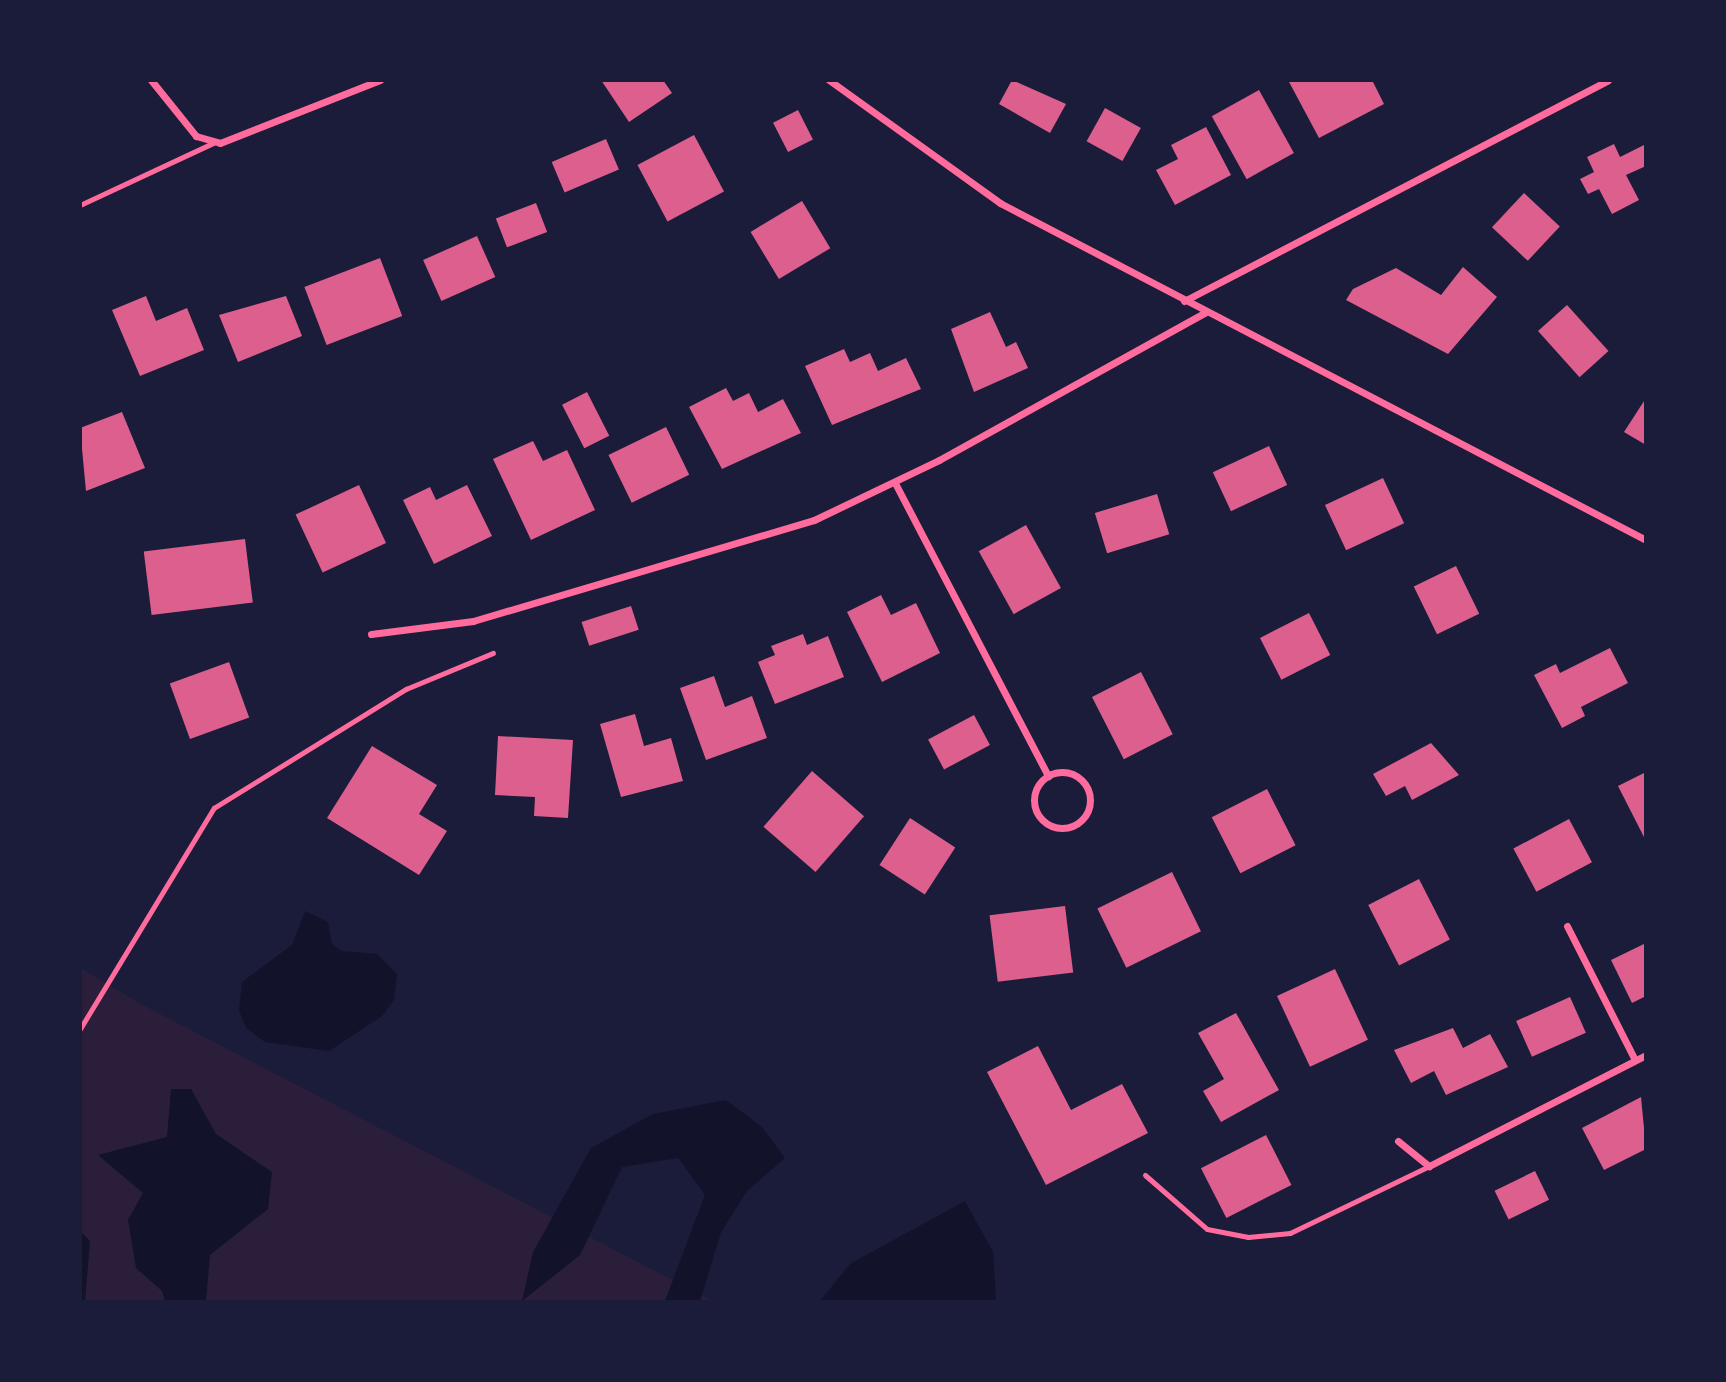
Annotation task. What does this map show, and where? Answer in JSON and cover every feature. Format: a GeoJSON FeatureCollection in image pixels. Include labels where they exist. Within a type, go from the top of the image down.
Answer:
{"type":"FeatureCollection","features":[{"type":"Feature","properties":{"kind":"street"},"geometry":{"type":"LineString","coordinates":[[151,80],[189,129],[214,143],[380,80]]}},
{"type":"Feature","properties":{"kind":"street"},"geometry":{"type":"LineString","coordinates":[[830,80],[1000,203],[1646,540]]}},
{"type":"Feature","properties":{"kind":"street"},"geometry":{"type":"LineString","coordinates":[[1184,301],[1608,80]]}},
{"type":"Feature","properties":{"kind":"street"},"geometry":{"type":"LineString","coordinates":[[371,634],[472,621],[702,557],[814,520],[895,483],[1206,312]]}},
{"type":"Feature","properties":{"kind":"street"},"geometry":{"type":"LineString","coordinates":[[895,483],[1048,776]]}},
{"type":"Feature","properties":{"kind":"street"},"geometry":{"type":"LineString","coordinates":[[1063,772],[1083,782],[1090,805],[1078,824],[1052,827],[1038,816],[1035,792],[1048,776],[1063,772]]}},
{"type":"Feature","properties":{"kind":"street"},"geometry":{"type":"LineString","coordinates":[[1567,926],[1635,1060]]}},
{"type":"Feature","properties":{"kind":"street"},"geometry":{"type":"LineString","coordinates":[[1398,1141],[1429,1166],[1646,1055]]}},
{"type":"Feature","properties":{"kind":"lane"},"geometry":{"type":"LineString","coordinates":[[80,205],[214,143]]}},
{"type":"Feature","properties":{"kind":"lane"},"geometry":{"type":"LineString","coordinates":[[1144,1175],[1207,1229],[1248,1237],[1290,1233],[1429,1166]]}},
{"type":"Feature","properties":{"kind":"path"},"geometry":{"type":"LineString","coordinates":[[80,1029],[214,808],[406,689],[493,653]]}},
{"type":"Feature","properties":{"kind":"shaded area"},"geometry":{"type":"Polygon","coordinates":[[[305,911],[328,922],[332,944],[342,951],[377,954],[397,974],[394,1000],[382,1016],[329,1051],[265,1042],[246,1028],[239,1010],[242,982],[292,945],[305,911]]]}},
{"type":"Feature","properties":{"kind":"shaded area"},"geometry":{"type":"Polygon","coordinates":[[[80,968],[141,1004],[713,1301],[81,1301],[80,968]]]}},
{"type":"Feature","properties":{"kind":"shaded area"},"geometry":{"type":"Polygon","coordinates":[[[171,1089],[191,1089],[216,1134],[272,1172],[268,1209],[210,1255],[206,1301],[165,1301],[162,1291],[136,1268],[128,1220],[143,1193],[98,1155],[167,1137],[171,1089]]]}},
{"type":"Feature","properties":{"kind":"shaded area"},"geometry":{"type":"Polygon","coordinates":[[[726,1100],[762,1127],[785,1158],[747,1191],[721,1232],[700,1301],[665,1301],[705,1195],[678,1158],[622,1167],[580,1255],[522,1301],[533,1252],[591,1148],[653,1114],[726,1100]]]}},
{"type":"Feature","properties":{"kind":"shaded area"},"geometry":{"type":"Polygon","coordinates":[[[965,1201],[993,1252],[996,1301],[820,1301],[850,1264],[965,1201]]]}},
{"type":"Feature","properties":{"kind":"shaded area"},"geometry":{"type":"Polygon","coordinates":[[[80,1231],[90,1241],[85,1301],[81,1301],[80,1231]]]}},
{"type":"Feature","properties":{"kind":"building"},"geometry":{"type":"Polygon","coordinates":[[[601,80],[663,80],[672,93],[629,122],[601,80]]]}},
{"type":"Feature","properties":{"kind":"building"},"geometry":{"type":"Polygon","coordinates":[[[1012,80],[1066,104],[1050,133],[999,104],[1012,80]]]}},
{"type":"Feature","properties":{"kind":"building"},"geometry":{"type":"Polygon","coordinates":[[[1288,80],[1372,80],[1384,104],[1319,138],[1288,80]]]}},
{"type":"Feature","properties":{"kind":"building"},"geometry":{"type":"Polygon","coordinates":[[[1259,90],[1294,153],[1247,179],[1212,116],[1259,90]]]}},
{"type":"Feature","properties":{"kind":"building"},"geometry":{"type":"Polygon","coordinates":[[[1105,108],[1141,128],[1122,161],[1087,141],[1105,108]]]}},
{"type":"Feature","properties":{"kind":"building"},"geometry":{"type":"Polygon","coordinates":[[[798,110],[813,139],[788,152],[773,123],[798,110]]]}},
{"type":"Feature","properties":{"kind":"building"},"geometry":{"type":"Polygon","coordinates":[[[1206,127],[1231,175],[1175,205],[1156,170],[1178,159],[1171,145],[1206,127]]]}},
{"type":"Feature","properties":{"kind":"building"},"geometry":{"type":"Polygon","coordinates":[[[694,135],[724,192],[668,222],[637,165],[694,135]]]}},
{"type":"Feature","properties":{"kind":"building"},"geometry":{"type":"Polygon","coordinates":[[[606,139],[619,169],[565,192],[552,162],[606,139]]]}},
{"type":"Feature","properties":{"kind":"building"},"geometry":{"type":"Polygon","coordinates":[[[1614,144],[1620,157],[1644,145],[1646,166],[1626,175],[1639,200],[1612,214],[1599,189],[1588,194],[1580,179],[1594,172],[1587,157],[1614,144]]]}},
{"type":"Feature","properties":{"kind":"building"},"geometry":{"type":"Polygon","coordinates":[[[1524,193],[1560,226],[1528,261],[1492,227],[1524,193]]]}},
{"type":"Feature","properties":{"kind":"building"},"geometry":{"type":"Polygon","coordinates":[[[802,201],[830,248],[779,279],[751,232],[802,201]]]}},
{"type":"Feature","properties":{"kind":"building"},"geometry":{"type":"Polygon","coordinates":[[[536,203],[547,232],[507,247],[496,218],[536,203]]]}},
{"type":"Feature","properties":{"kind":"building"},"geometry":{"type":"Polygon","coordinates":[[[477,236],[495,277],[441,301],[423,260],[477,236]]]}},
{"type":"Feature","properties":{"kind":"building"},"geometry":{"type":"Polygon","coordinates":[[[380,258],[402,316],[327,345],[304,287],[380,258]]]}},
{"type":"Feature","properties":{"kind":"building"},"geometry":{"type":"Polygon","coordinates":[[[1463,267],[1497,297],[1448,354],[1346,300],[1353,289],[1396,268],[1441,295],[1463,267]]]}},
{"type":"Feature","properties":{"kind":"building"},"geometry":{"type":"Polygon","coordinates":[[[146,296],[156,321],[187,308],[204,350],[140,376],[112,310],[146,296]]]}},
{"type":"Feature","properties":{"kind":"building"},"geometry":{"type":"Polygon","coordinates":[[[286,296],[302,336],[238,362],[219,315],[286,296]]]}},
{"type":"Feature","properties":{"kind":"building"},"geometry":{"type":"Polygon","coordinates":[[[1567,305],[1608,351],[1580,377],[1538,331],[1567,305]]]}},
{"type":"Feature","properties":{"kind":"building"},"geometry":{"type":"Polygon","coordinates":[[[990,312],[1006,347],[1016,342],[1028,368],[974,392],[951,329],[990,312]]]}},
{"type":"Feature","properties":{"kind":"building"},"geometry":{"type":"Polygon","coordinates":[[[844,349],[850,362],[870,353],[878,371],[906,358],[921,389],[832,425],[805,366],[844,349]]]}},
{"type":"Feature","properties":{"kind":"building"},"geometry":{"type":"Polygon","coordinates":[[[726,388],[733,401],[749,393],[758,412],[783,399],[801,433],[722,469],[689,407],[726,388]]]}},
{"type":"Feature","properties":{"kind":"building"},"geometry":{"type":"Polygon","coordinates":[[[587,392],[609,436],[584,448],[562,405],[587,392]]]}},
{"type":"Feature","properties":{"kind":"building"},"geometry":{"type":"Polygon","coordinates":[[[1646,398],[1646,445],[1624,432],[1646,398]]]}},
{"type":"Feature","properties":{"kind":"building"},"geometry":{"type":"Polygon","coordinates":[[[122,412],[145,468],[86,491],[80,428],[122,412]]]}},
{"type":"Feature","properties":{"kind":"building"},"geometry":{"type":"Polygon","coordinates":[[[666,427],[689,475],[632,503],[608,455],[666,427]]]}},
{"type":"Feature","properties":{"kind":"building"},"geometry":{"type":"Polygon","coordinates":[[[533,441],[543,461],[567,450],[595,510],[531,540],[493,459],[533,441]]]}},
{"type":"Feature","properties":{"kind":"building"},"geometry":{"type":"Polygon","coordinates":[[[1269,446],[1287,485],[1231,511],[1213,472],[1269,446]]]}},
{"type":"Feature","properties":{"kind":"building"},"geometry":{"type":"Polygon","coordinates":[[[1383,478],[1404,523],[1346,550],[1325,505],[1383,478]]]}},
{"type":"Feature","properties":{"kind":"building"},"geometry":{"type":"Polygon","coordinates":[[[359,485],[386,543],[323,573],[296,515],[359,485]]]}},
{"type":"Feature","properties":{"kind":"building"},"geometry":{"type":"Polygon","coordinates":[[[467,485],[492,536],[434,564],[403,500],[430,487],[436,500],[467,485]]]}},
{"type":"Feature","properties":{"kind":"building"},"geometry":{"type":"Polygon","coordinates":[[[1157,494],[1169,534],[1107,553],[1095,513],[1157,494]]]}},
{"type":"Feature","properties":{"kind":"building"},"geometry":{"type":"Polygon","coordinates":[[[1026,525],[1061,588],[1014,614],[979,551],[1026,525]]]}},
{"type":"Feature","properties":{"kind":"building"},"geometry":{"type":"Polygon","coordinates":[[[245,539],[253,603],[152,615],[144,551],[245,539]]]}},
{"type":"Feature","properties":{"kind":"building"},"geometry":{"type":"Polygon","coordinates":[[[1456,566],[1479,614],[1437,634],[1414,587],[1456,566]]]}},
{"type":"Feature","properties":{"kind":"building"},"geometry":{"type":"Polygon","coordinates":[[[881,595],[891,615],[916,603],[940,653],[882,682],[847,612],[881,595]]]}},
{"type":"Feature","properties":{"kind":"building"},"geometry":{"type":"Polygon","coordinates":[[[631,606],[639,630],[589,646],[582,622],[631,606]]]}},
{"type":"Feature","properties":{"kind":"building"},"geometry":{"type":"Polygon","coordinates":[[[1309,613],[1330,655],[1281,680],[1260,638],[1309,613]]]}},
{"type":"Feature","properties":{"kind":"building"},"geometry":{"type":"Polygon","coordinates":[[[803,634],[807,645],[828,636],[844,677],[775,704],[758,662],[775,655],[771,646],[803,634]]]}},
{"type":"Feature","properties":{"kind":"building"},"geometry":{"type":"Polygon","coordinates":[[[1610,648],[1628,683],[1581,707],[1585,716],[1562,728],[1534,675],[1556,664],[1560,673],[1610,648]]]}},
{"type":"Feature","properties":{"kind":"building"},"geometry":{"type":"Polygon","coordinates":[[[229,662],[249,717],[190,739],[170,684],[229,662]]]}},
{"type":"Feature","properties":{"kind":"building"},"geometry":{"type":"Polygon","coordinates":[[[1141,672],[1173,734],[1124,759],[1092,697],[1141,672]]]}},
{"type":"Feature","properties":{"kind":"building"},"geometry":{"type":"Polygon","coordinates":[[[714,676],[725,707],[752,696],[767,738],[706,760],[680,688],[714,676]]]}},
{"type":"Feature","properties":{"kind":"building"},"geometry":{"type":"Polygon","coordinates":[[[635,714],[644,746],[671,738],[683,781],[621,797],[600,724],[635,714]]]}},
{"type":"Feature","properties":{"kind":"building"},"geometry":{"type":"Polygon","coordinates":[[[974,715],[990,745],[944,769],[928,739],[974,715]]]}},
{"type":"Feature","properties":{"kind":"building"},"geometry":{"type":"Polygon","coordinates":[[[498,736],[573,740],[568,818],[534,816],[535,797],[495,795],[498,736]]]}},
{"type":"Feature","properties":{"kind":"building"},"geometry":{"type":"Polygon","coordinates":[[[1431,743],[1459,775],[1412,800],[1405,786],[1386,796],[1373,774],[1431,743]]]}},
{"type":"Feature","properties":{"kind":"building"},"geometry":{"type":"Polygon","coordinates":[[[372,746],[437,785],[419,814],[447,831],[419,875],[327,818],[372,746]]]}},
{"type":"Feature","properties":{"kind":"building"},"geometry":{"type":"Polygon","coordinates":[[[812,771],[864,816],[816,872],[763,827],[812,771]]]}},
{"type":"Feature","properties":{"kind":"building"},"geometry":{"type":"Polygon","coordinates":[[[1646,772],[1646,841],[1618,786],[1646,772]]]}},
{"type":"Feature","properties":{"kind":"building"},"geometry":{"type":"Polygon","coordinates":[[[1267,789],[1296,845],[1240,873],[1212,817],[1267,789]]]}},
{"type":"Feature","properties":{"kind":"building"},"geometry":{"type":"Polygon","coordinates":[[[910,818],[955,847],[925,894],[880,865],[910,818]]]}},
{"type":"Feature","properties":{"kind":"building"},"geometry":{"type":"Polygon","coordinates":[[[1569,819],[1592,862],[1536,892],[1513,849],[1569,819]]]}},
{"type":"Feature","properties":{"kind":"building"},"geometry":{"type":"Polygon","coordinates":[[[1172,872],[1201,931],[1126,968],[1097,908],[1172,872]]]}},
{"type":"Feature","properties":{"kind":"building"},"geometry":{"type":"Polygon","coordinates":[[[1419,879],[1450,940],[1399,965],[1368,905],[1419,879]]]}},
{"type":"Feature","properties":{"kind":"building"},"geometry":{"type":"Polygon","coordinates":[[[1065,906],[1073,973],[998,982],[990,915],[1065,906]]]}},
{"type":"Feature","properties":{"kind":"building"},"geometry":{"type":"Polygon","coordinates":[[[1646,943],[1646,996],[1632,1003],[1611,960],[1646,943]]]}},
{"type":"Feature","properties":{"kind":"building"},"geometry":{"type":"Polygon","coordinates":[[[1335,969],[1368,1040],[1310,1067],[1277,996],[1335,969]]]}},
{"type":"Feature","properties":{"kind":"building"},"geometry":{"type":"Polygon","coordinates":[[[1570,997],[1586,1033],[1532,1057],[1516,1021],[1570,997]]]}},
{"type":"Feature","properties":{"kind":"building"},"geometry":{"type":"Polygon","coordinates":[[[1236,1013],[1279,1090],[1221,1122],[1203,1091],[1224,1079],[1198,1033],[1236,1013]]]}},
{"type":"Feature","properties":{"kind":"building"},"geometry":{"type":"Polygon","coordinates":[[[1453,1028],[1463,1048],[1490,1034],[1508,1067],[1446,1095],[1434,1071],[1411,1083],[1394,1050],[1453,1028]]]}},
{"type":"Feature","properties":{"kind":"building"},"geometry":{"type":"Polygon","coordinates":[[[1038,1046],[1071,1110],[1122,1084],[1148,1133],[1046,1185],[987,1072],[1038,1046]]]}},
{"type":"Feature","properties":{"kind":"building"},"geometry":{"type":"Polygon","coordinates":[[[1641,1097],[1646,1149],[1604,1170],[1582,1128],[1641,1097]]]}},
{"type":"Feature","properties":{"kind":"building"},"geometry":{"type":"Polygon","coordinates":[[[1266,1135],[1291,1185],[1226,1218],[1201,1168],[1266,1135]]]}},
{"type":"Feature","properties":{"kind":"building"},"geometry":{"type":"Polygon","coordinates":[[[1535,1171],[1549,1200],[1509,1219],[1495,1191],[1535,1171]]]}}]}
